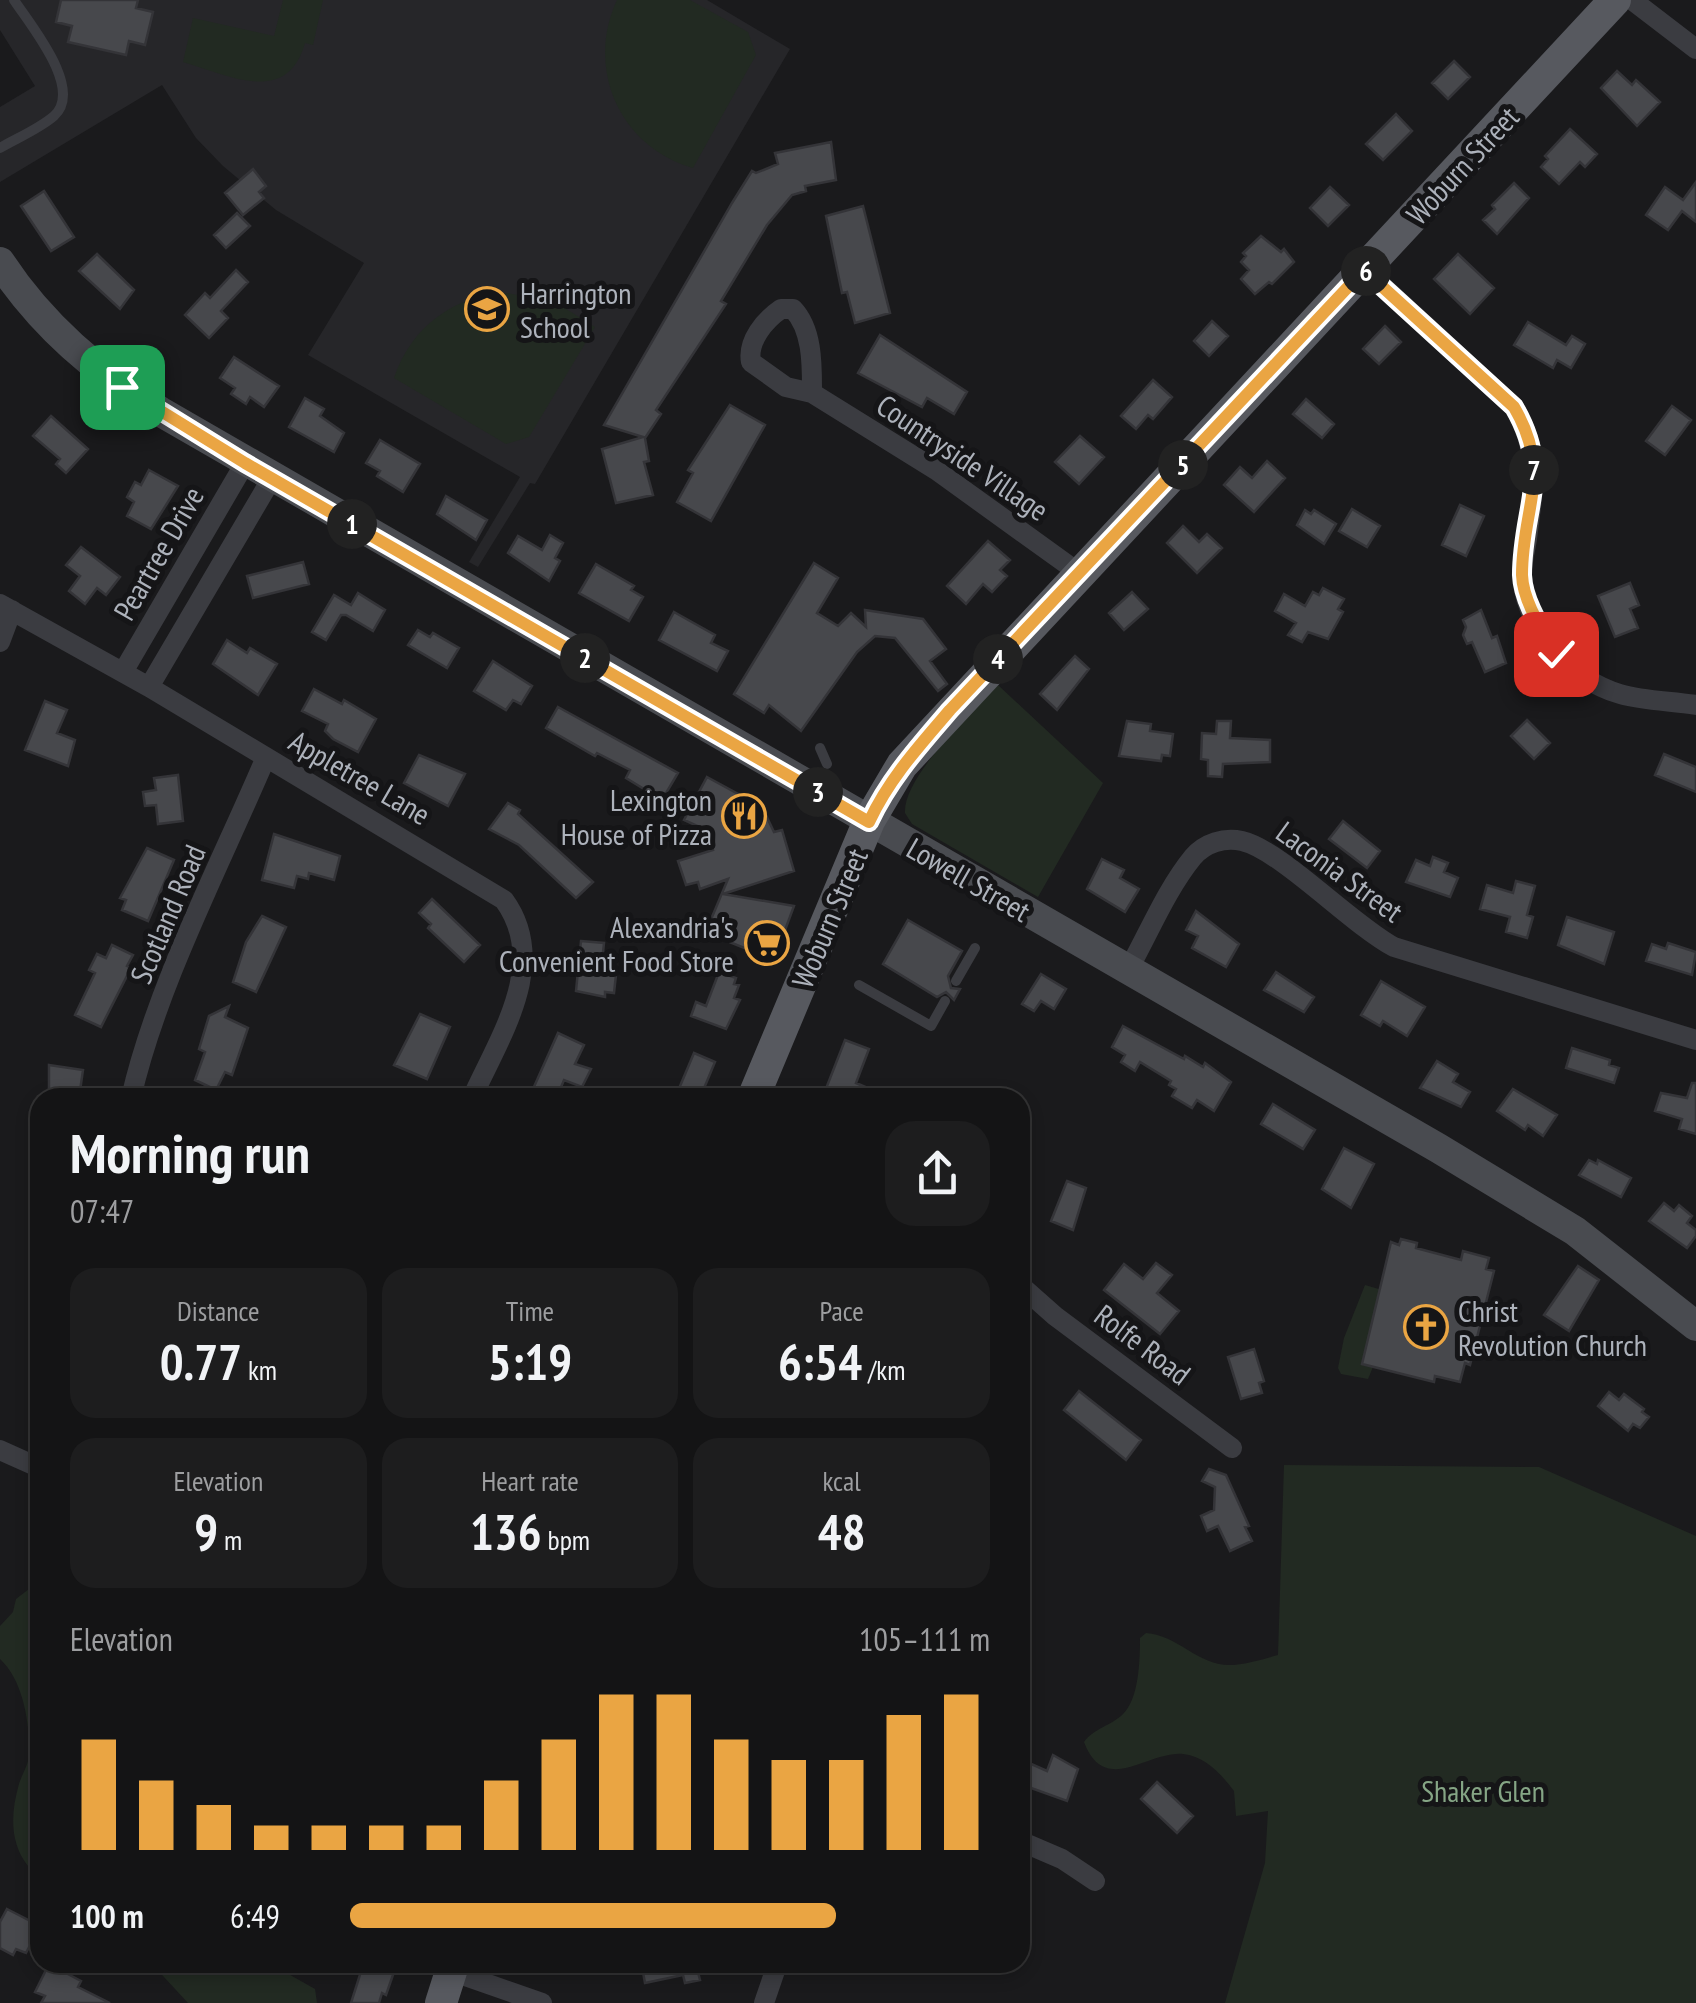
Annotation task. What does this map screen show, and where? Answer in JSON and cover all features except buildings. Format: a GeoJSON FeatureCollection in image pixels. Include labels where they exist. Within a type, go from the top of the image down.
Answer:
{"type":"FeatureCollection","features":[{"type":"Feature","properties":{"kind":"main road","name":"Woburn Street"},"geometry":{"type":"LineString","coordinates":[[758,1088],[882,792],[902,765],[1614,0]]}},
{"type":"Feature","properties":{"kind":"main road","name":"Lowell Street"},"geometry":{"type":"LineString","coordinates":[[0,262],[46,322],[93,366],[258,470],[1438,1148],[1575,1231],[1696,1326]]}},
{"type":"Feature","properties":{"kind":"main road"},"geometry":{"type":"LineString","coordinates":[[441,2003],[451,1973]]}},
{"type":"Feature","properties":{"kind":"street"},"geometry":{"type":"LineString","coordinates":[[1632,0],[1696,49]]}},
{"type":"Feature","properties":{"kind":"street"},"geometry":{"type":"LineString","coordinates":[[1364,270],[1514,407],[1530,436],[1534,478],[1522,578],[1536,619],[1556,654],[1584,676],[1619,694],[1696,705]]}},
{"type":"Feature","properties":{"kind":"street","name":"Countryside Village"},"geometry":{"type":"LineString","coordinates":[[812,394],[936,470],[1079,573]]}},
{"type":"Feature","properties":{"kind":"street","name":"Peartree Drive"},"geometry":{"type":"LineString","coordinates":[[123,672],[258,470]]}},
{"type":"Feature","properties":{"kind":"street","name":"Peartree Drive"},"geometry":{"type":"LineString","coordinates":[[149,686],[258,470]]}},
{"type":"Feature","properties":{"kind":"street"},"geometry":{"type":"LineString","coordinates":[[0,642],[6,607]]}},
{"type":"Feature","properties":{"kind":"street","name":"Appletree Lane"},"geometry":{"type":"LineString","coordinates":[[6,607],[149,686],[480,882],[504,900],[518,920],[525,949],[522,975],[476,1088]]}},
{"type":"Feature","properties":{"kind":"street","name":"Scotland Road"},"geometry":{"type":"LineString","coordinates":[[133,1088],[140,1058],[166,991],[266,757]]}},
{"type":"Feature","properties":{"kind":"street","name":"Laconia Street"},"geometry":{"type":"LineString","coordinates":[[1127,972],[1192,859],[1210,844],[1232,840],[1249,843],[1279,862],[1358,926],[1394,947],[1696,1040]]}},
{"type":"Feature","properties":{"kind":"street","name":"Rolfe Road"},"geometry":{"type":"LineString","coordinates":[[1030,1293],[1232,1448]]}},
{"type":"Feature","properties":{"kind":"street"},"geometry":{"type":"LineString","coordinates":[[0,1450],[30,1464]]}},
{"type":"Feature","properties":{"kind":"street"},"geometry":{"type":"LineString","coordinates":[[1030,1845],[1062,1859],[1095,1881]]}},
{"type":"Feature","properties":{"kind":"street"},"geometry":{"type":"LineString","coordinates":[[468,1973],[542,2003]]}},
{"type":"Feature","properties":{"kind":"street"},"geometry":{"type":"LineString","coordinates":[[764,2003],[774,1973]]}},
{"type":"Feature","properties":{"kind":"lane"},"geometry":{"type":"LineString","coordinates":[[0,148],[55,116],[65,96],[60,76],[14,0]]}},
{"type":"Feature","properties":{"kind":"lane"},"geometry":{"type":"LineString","coordinates":[[820,748],[827,764]]}},
{"type":"Feature","properties":{"kind":"lane"},"geometry":{"type":"LineString","coordinates":[[956,981],[975,948]]}},
{"type":"Feature","properties":{"kind":"lane"},"geometry":{"type":"LineString","coordinates":[[859,985],[930,1026],[945,1001]]}},
{"type":"Feature","properties":{"kind":"shaded area","name":"Harrington School"},"geometry":{"type":"Polygon","coordinates":[[[0,0],[707,0],[790,49],[535,484],[530,483],[478,567],[469,562],[520,477],[308,355],[364,263],[276,210],[223,166],[196,138],[162,85],[0,182],[0,107],[35,86],[0,30],[0,0]]]}},
{"type":"Feature","properties":{"kind":"green space"},"geometry":{"type":"Polygon","coordinates":[[[283,0],[323,0],[313,45],[305,43],[285,75],[270,81],[237,79],[183,62],[193,18],[274,36],[283,0]]]}},
{"type":"Feature","properties":{"kind":"green space"},"geometry":{"type":"Polygon","coordinates":[[[617,0],[690,0],[748,32],[756,55],[693,168],[667,158],[646,143],[628,124],[616,102],[605,52],[617,0]]]}},
{"type":"Feature","properties":{"kind":"green space"},"geometry":{"type":"Polygon","coordinates":[[[507,293],[555,302],[595,327],[529,437],[506,444],[394,378],[411,343],[437,317],[469,300],[507,293]]]}},
{"type":"Feature","properties":{"kind":"green space"},"geometry":{"type":"Polygon","coordinates":[[[998,685],[1103,783],[1038,897],[912,824],[905,813],[907,798],[927,763],[998,685]]]}},
{"type":"Feature","properties":{"kind":"green space"},"geometry":{"type":"Polygon","coordinates":[[[1365,1285],[1382,1290],[1363,1364],[1373,1367],[1368,1379],[1341,1374],[1338,1368],[1344,1338],[1365,1285]]]}},
{"type":"Feature","properties":{"kind":"green space","name":"Shaker Glen"},"geometry":{"type":"Polygon","coordinates":[[[1284,1465],[1539,1467],[1696,1536],[1696,2003],[1225,2003],[1265,1863],[1268,1811],[1236,1816],[1234,1791],[1199,1758],[1169,1755],[1115,1769],[1103,1767],[1084,1742],[1128,1707],[1138,1679],[1140,1638],[1146,1633],[1168,1639],[1218,1664],[1241,1664],[1278,1655],[1284,1465]]]}},
{"type":"Feature","properties":{"kind":"green space"},"geometry":{"type":"Polygon","coordinates":[[[30,1589],[30,1866],[17,1847],[13,1826],[14,1805],[29,1758],[28,1729],[20,1690],[0,1659],[0,1626],[13,1612],[16,1599],[30,1589]]]}},
{"type":"Feature","properties":{"kind":"green space"},"geometry":{"type":"Polygon","coordinates":[[[160,1973],[287,1973],[315,1989],[317,2003],[188,2003],[160,1973]]]}},
{"type":"Feature","properties":{"kind":"place","name":"Harrington School"},"geometry":{"type":"Point","coordinates":[487,309]}},
{"type":"Feature","properties":{"kind":"place","name":"Lexington House of Pizza"},"geometry":{"type":"Point","coordinates":[744,816]}},
{"type":"Feature","properties":{"kind":"place","name":"Alexandria's Convenient Food Store"},"geometry":{"type":"Point","coordinates":[767,943]}},
{"type":"Feature","properties":{"kind":"place","name":"Christ Revolution Church"},"geometry":{"type":"Point","coordinates":[1426,1327]}},
{"type":"Feature","properties":{"kind":"route"},"geometry":{"type":"LineString","coordinates":[[122,387],[245,463],[869,822],[882,792],[950,710],[1364,270],[1514,407],[1530,436],[1534,478],[1522,578],[1536,619],[1556,654]]}}]}
